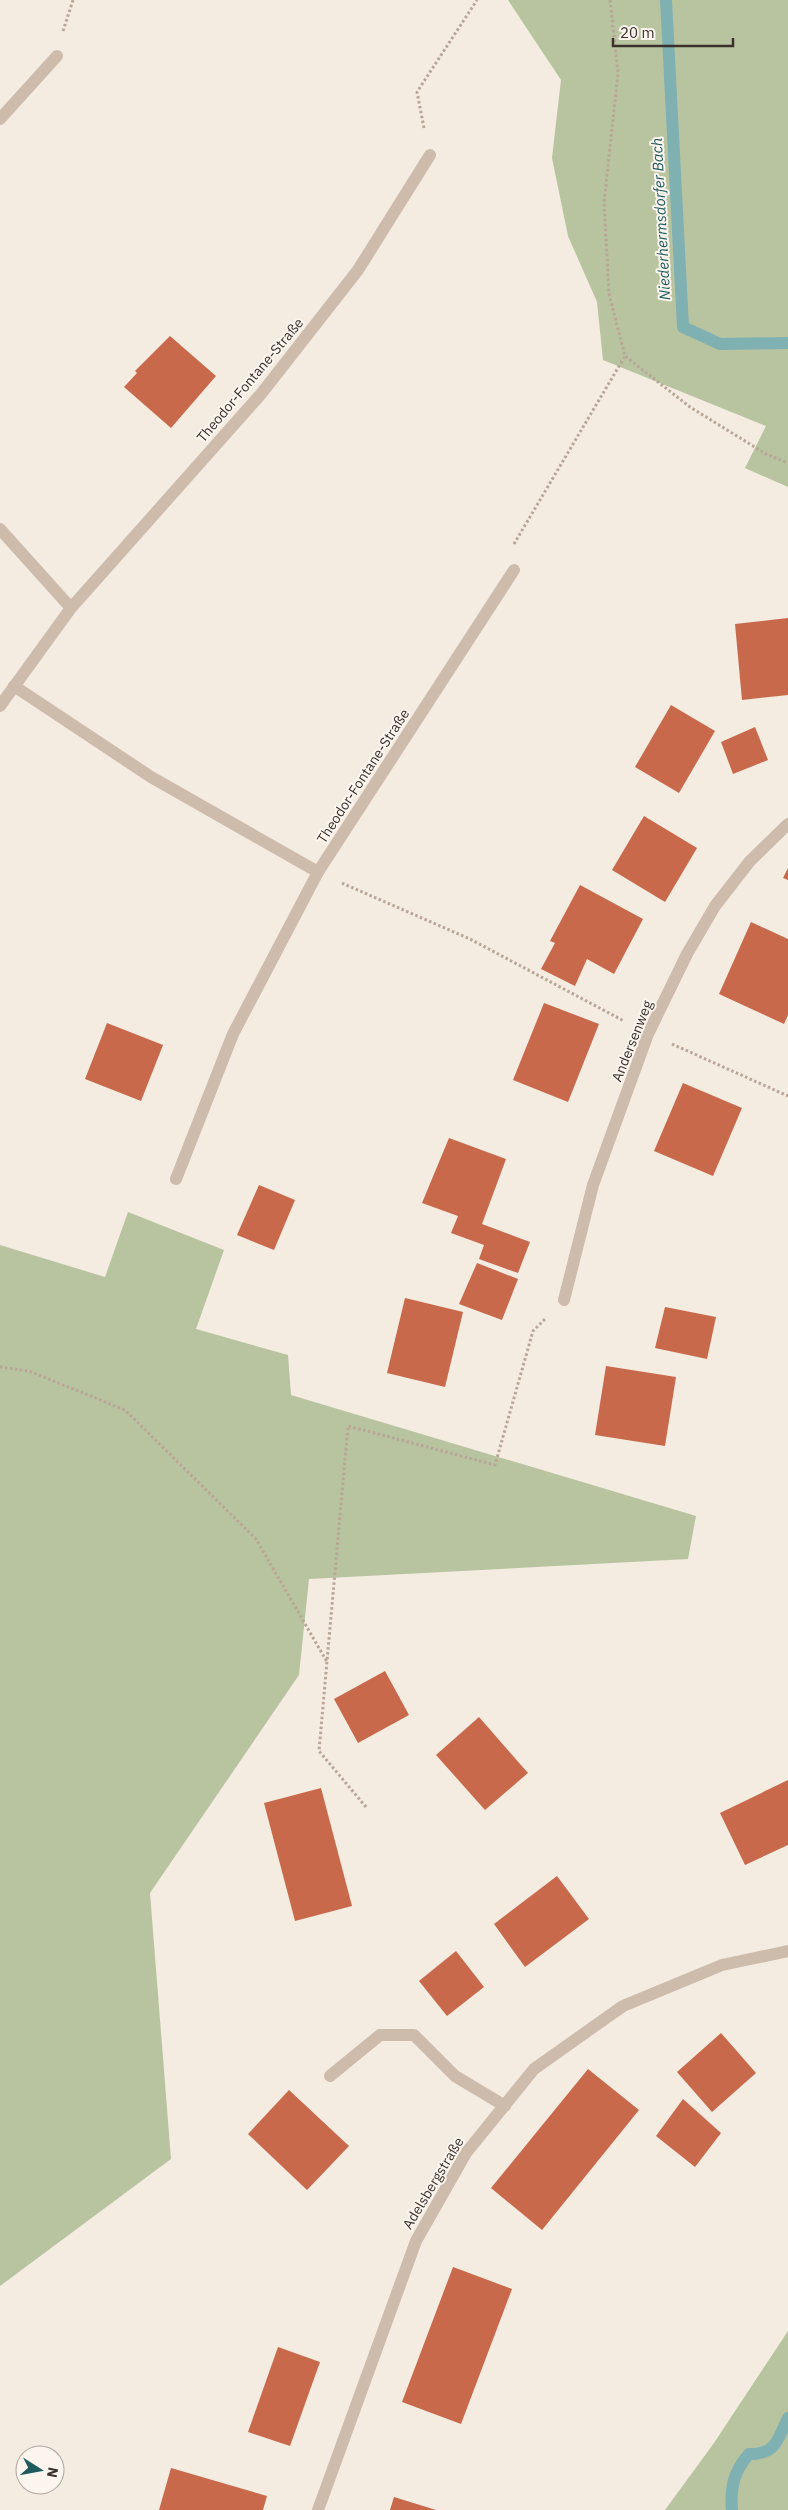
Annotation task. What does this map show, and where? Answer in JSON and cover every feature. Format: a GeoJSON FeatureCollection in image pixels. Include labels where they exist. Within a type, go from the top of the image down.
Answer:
{"type":"FeatureCollection","features":[{"type":"Feature","properties":{"kind":"street"},"geometry":{"type":"LineString","coordinates":[[0,119],[57,56]]}},
{"type":"Feature","properties":{"kind":"street","name":"Theodor-Fontane-Straße"},"geometry":{"type":"LineString","coordinates":[[0,706],[71,608],[261,394],[358,270],[430,155]]}},
{"type":"Feature","properties":{"kind":"street"},"geometry":{"type":"LineString","coordinates":[[0,529],[71,608]]}},
{"type":"Feature","properties":{"kind":"street","name":"Theodor-Fontane-Straße"},"geometry":{"type":"LineString","coordinates":[[176,1179],[233,1034],[318,872],[514,570]]}},
{"type":"Feature","properties":{"kind":"street"},"geometry":{"type":"LineString","coordinates":[[14,686],[151,777],[318,872]]}},
{"type":"Feature","properties":{"kind":"street","name":"Andersenweg"},"geometry":{"type":"LineString","coordinates":[[564,1300],[593,1185],[648,1034],[687,954],[715,906],[750,861],[788,824]]}},
{"type":"Feature","properties":{"kind":"street","name":"Adelsbergstraße"},"geometry":{"type":"LineString","coordinates":[[318,2510],[416,2240],[466,2153],[534,2069],[623,2006],[722,1965],[788,1951]]}},
{"type":"Feature","properties":{"kind":"street"},"geometry":{"type":"LineString","coordinates":[[330,2076],[380,2034],[414,2035],[455,2076],[505,2106]]}},
{"type":"Feature","properties":{"kind":"path"},"geometry":{"type":"LineString","coordinates":[[430,155],[417,92],[477,0]]}},
{"type":"Feature","properties":{"kind":"path"},"geometry":{"type":"LineString","coordinates":[[610,0],[618,73],[604,203],[609,294],[625,356],[690,407],[766,454],[788,463]]}},
{"type":"Feature","properties":{"kind":"path"},"geometry":{"type":"LineString","coordinates":[[514,570],[514,542],[625,356]]}},
{"type":"Feature","properties":{"kind":"path"},"geometry":{"type":"LineString","coordinates":[[318,872],[470,939]]}},
{"type":"Feature","properties":{"kind":"path"},"geometry":{"type":"LineString","coordinates":[[366,1807],[318,1751],[348,1426],[495,1465],[533,1331],[564,1300]]}},
{"type":"Feature","properties":{"kind":"path"},"geometry":{"type":"LineString","coordinates":[[0,1367],[29,1371],[125,1410],[256,1539],[327,1663]]}},
{"type":"Feature","properties":{"kind":"green space"},"geometry":{"type":"Polygon","coordinates":[[[508,0],[788,0],[788,487],[745,468],[766,426],[603,360],[597,302],[568,236],[552,158],[561,80],[508,0]]]}},
{"type":"Feature","properties":{"kind":"green space"},"geometry":{"type":"Polygon","coordinates":[[[128,1212],[224,1250],[196,1329],[288,1355],[291,1395],[696,1516],[688,1559],[309,1579],[299,1675],[150,1893],[171,2159],[0,2286],[0,1245],[105,1277],[128,1212]]]}},
{"type":"Feature","properties":{"kind":"green space"},"geometry":{"type":"Polygon","coordinates":[[[788,2331],[788,2510],[665,2510],[714,2443],[788,2331]]]}},
{"type":"Feature","properties":{"kind":"building"},"geometry":{"type":"Polygon","coordinates":[[[170,336],[216,376],[171,428],[124,387],[137,373],[135,371],[170,336]]]}},
{"type":"Feature","properties":{"kind":"building"},"geometry":{"type":"Polygon","coordinates":[[[788,618],[788,695],[742,700],[735,624],[788,618]]]}},
{"type":"Feature","properties":{"kind":"building"},"geometry":{"type":"Polygon","coordinates":[[[671,705],[715,731],[679,793],[635,767],[671,705]]]}},
{"type":"Feature","properties":{"kind":"building"},"geometry":{"type":"Polygon","coordinates":[[[755,727],[768,760],[733,774],[721,742],[755,727]]]}},
{"type":"Feature","properties":{"kind":"building"},"geometry":{"type":"Polygon","coordinates":[[[644,816],[697,848],[665,902],[612,870],[644,816]]]}},
{"type":"Feature","properties":{"kind":"building"},"geometry":{"type":"Polygon","coordinates":[[[788,868],[788,880],[783,878],[788,868]]]}},
{"type":"Feature","properties":{"kind":"building"},"geometry":{"type":"Polygon","coordinates":[[[580,885],[643,919],[614,974],[587,959],[575,986],[541,969],[555,943],[550,941],[580,885]]]}},
{"type":"Feature","properties":{"kind":"building"},"geometry":{"type":"Polygon","coordinates":[[[751,922],[788,939],[788,1015],[784,1024],[719,994],[751,922]]]}},
{"type":"Feature","properties":{"kind":"building"},"geometry":{"type":"Polygon","coordinates":[[[544,1003],[599,1024],[568,1102],[513,1080],[544,1003]]]}},
{"type":"Feature","properties":{"kind":"building"},"geometry":{"type":"Polygon","coordinates":[[[107,1023],[163,1045],[141,1101],[85,1079],[107,1023]]]}},
{"type":"Feature","properties":{"kind":"building"},"geometry":{"type":"Polygon","coordinates":[[[683,1083],[742,1108],[713,1176],[654,1151],[683,1083]]]}},
{"type":"Feature","properties":{"kind":"building"},"geometry":{"type":"Polygon","coordinates":[[[449,1138],[506,1159],[482,1224],[530,1242],[518,1273],[479,1259],[484,1245],[451,1233],[458,1216],[422,1203],[449,1138]]]}},
{"type":"Feature","properties":{"kind":"building"},"geometry":{"type":"Polygon","coordinates":[[[259,1185],[295,1200],[274,1250],[237,1235],[259,1185]]]}},
{"type":"Feature","properties":{"kind":"building"},"geometry":{"type":"Polygon","coordinates":[[[477,1263],[518,1279],[502,1320],[459,1304],[477,1263]]]}},
{"type":"Feature","properties":{"kind":"building"},"geometry":{"type":"Polygon","coordinates":[[[405,1298],[463,1312],[445,1387],[387,1373],[405,1298]]]}},
{"type":"Feature","properties":{"kind":"building"},"geometry":{"type":"Polygon","coordinates":[[[665,1307],[716,1317],[707,1359],[655,1348],[665,1307]]]}},
{"type":"Feature","properties":{"kind":"building"},"geometry":{"type":"Polygon","coordinates":[[[606,1366],[676,1377],[665,1446],[595,1435],[606,1366]]]}},
{"type":"Feature","properties":{"kind":"building"},"geometry":{"type":"Polygon","coordinates":[[[385,1671],[409,1715],[358,1743],[334,1699],[385,1671]]]}},
{"type":"Feature","properties":{"kind":"building"},"geometry":{"type":"Polygon","coordinates":[[[479,1717],[528,1773],[485,1810],[436,1755],[479,1717]]]}},
{"type":"Feature","properties":{"kind":"building"},"geometry":{"type":"Polygon","coordinates":[[[788,1780],[788,1845],[745,1865],[720,1813],[788,1780]]]}},
{"type":"Feature","properties":{"kind":"building"},"geometry":{"type":"Polygon","coordinates":[[[321,1788],[352,1906],[295,1921],[264,1803],[321,1788]]]}},
{"type":"Feature","properties":{"kind":"building"},"geometry":{"type":"Polygon","coordinates":[[[557,1876],[589,1919],[525,1967],[494,1924],[557,1876]]]}},
{"type":"Feature","properties":{"kind":"building"},"geometry":{"type":"Polygon","coordinates":[[[456,1951],[484,1987],[447,2016],[419,1981],[456,1951]]]}},
{"type":"Feature","properties":{"kind":"building"},"geometry":{"type":"Polygon","coordinates":[[[721,2033],[756,2073],[712,2112],[677,2072],[721,2033]]]}},
{"type":"Feature","properties":{"kind":"building"},"geometry":{"type":"Polygon","coordinates":[[[588,2069],[639,2110],[542,2230],[491,2188],[588,2069]]]}},
{"type":"Feature","properties":{"kind":"building"},"geometry":{"type":"Polygon","coordinates":[[[289,2090],[349,2146],[307,2190],[248,2134],[289,2090]]]}},
{"type":"Feature","properties":{"kind":"building"},"geometry":{"type":"Polygon","coordinates":[[[683,2099],[721,2133],[695,2167],[656,2136],[683,2099]]]}},
{"type":"Feature","properties":{"kind":"building"},"geometry":{"type":"Polygon","coordinates":[[[453,2267],[512,2289],[461,2424],[402,2402],[453,2267]]]}},
{"type":"Feature","properties":{"kind":"building"},"geometry":{"type":"Polygon","coordinates":[[[278,2347],[320,2362],[290,2446],[248,2432],[278,2347]]]}},
{"type":"Feature","properties":{"kind":"building"},"geometry":{"type":"Polygon","coordinates":[[[171,2468],[267,2496],[263,2510],[159,2510],[171,2468]]]}},
{"type":"Feature","properties":{"kind":"building"},"geometry":{"type":"Polygon","coordinates":[[[394,2497],[436,2510],[390,2510],[394,2497]]]}},
{"type":"Feature","properties":{"kind":"waterway","name":"Niederhermsdorfer Bach"},"geometry":{"type":"LineString","coordinates":[[666,0],[683,327],[720,344],[788,343]]}},
{"type":"Feature","properties":{"kind":"waterway"},"geometry":{"type":"LineString","coordinates":[[732,2510],[734,2480],[744,2460],[749,2454],[771,2448],[778,2439],[788,2418]]}}]}
